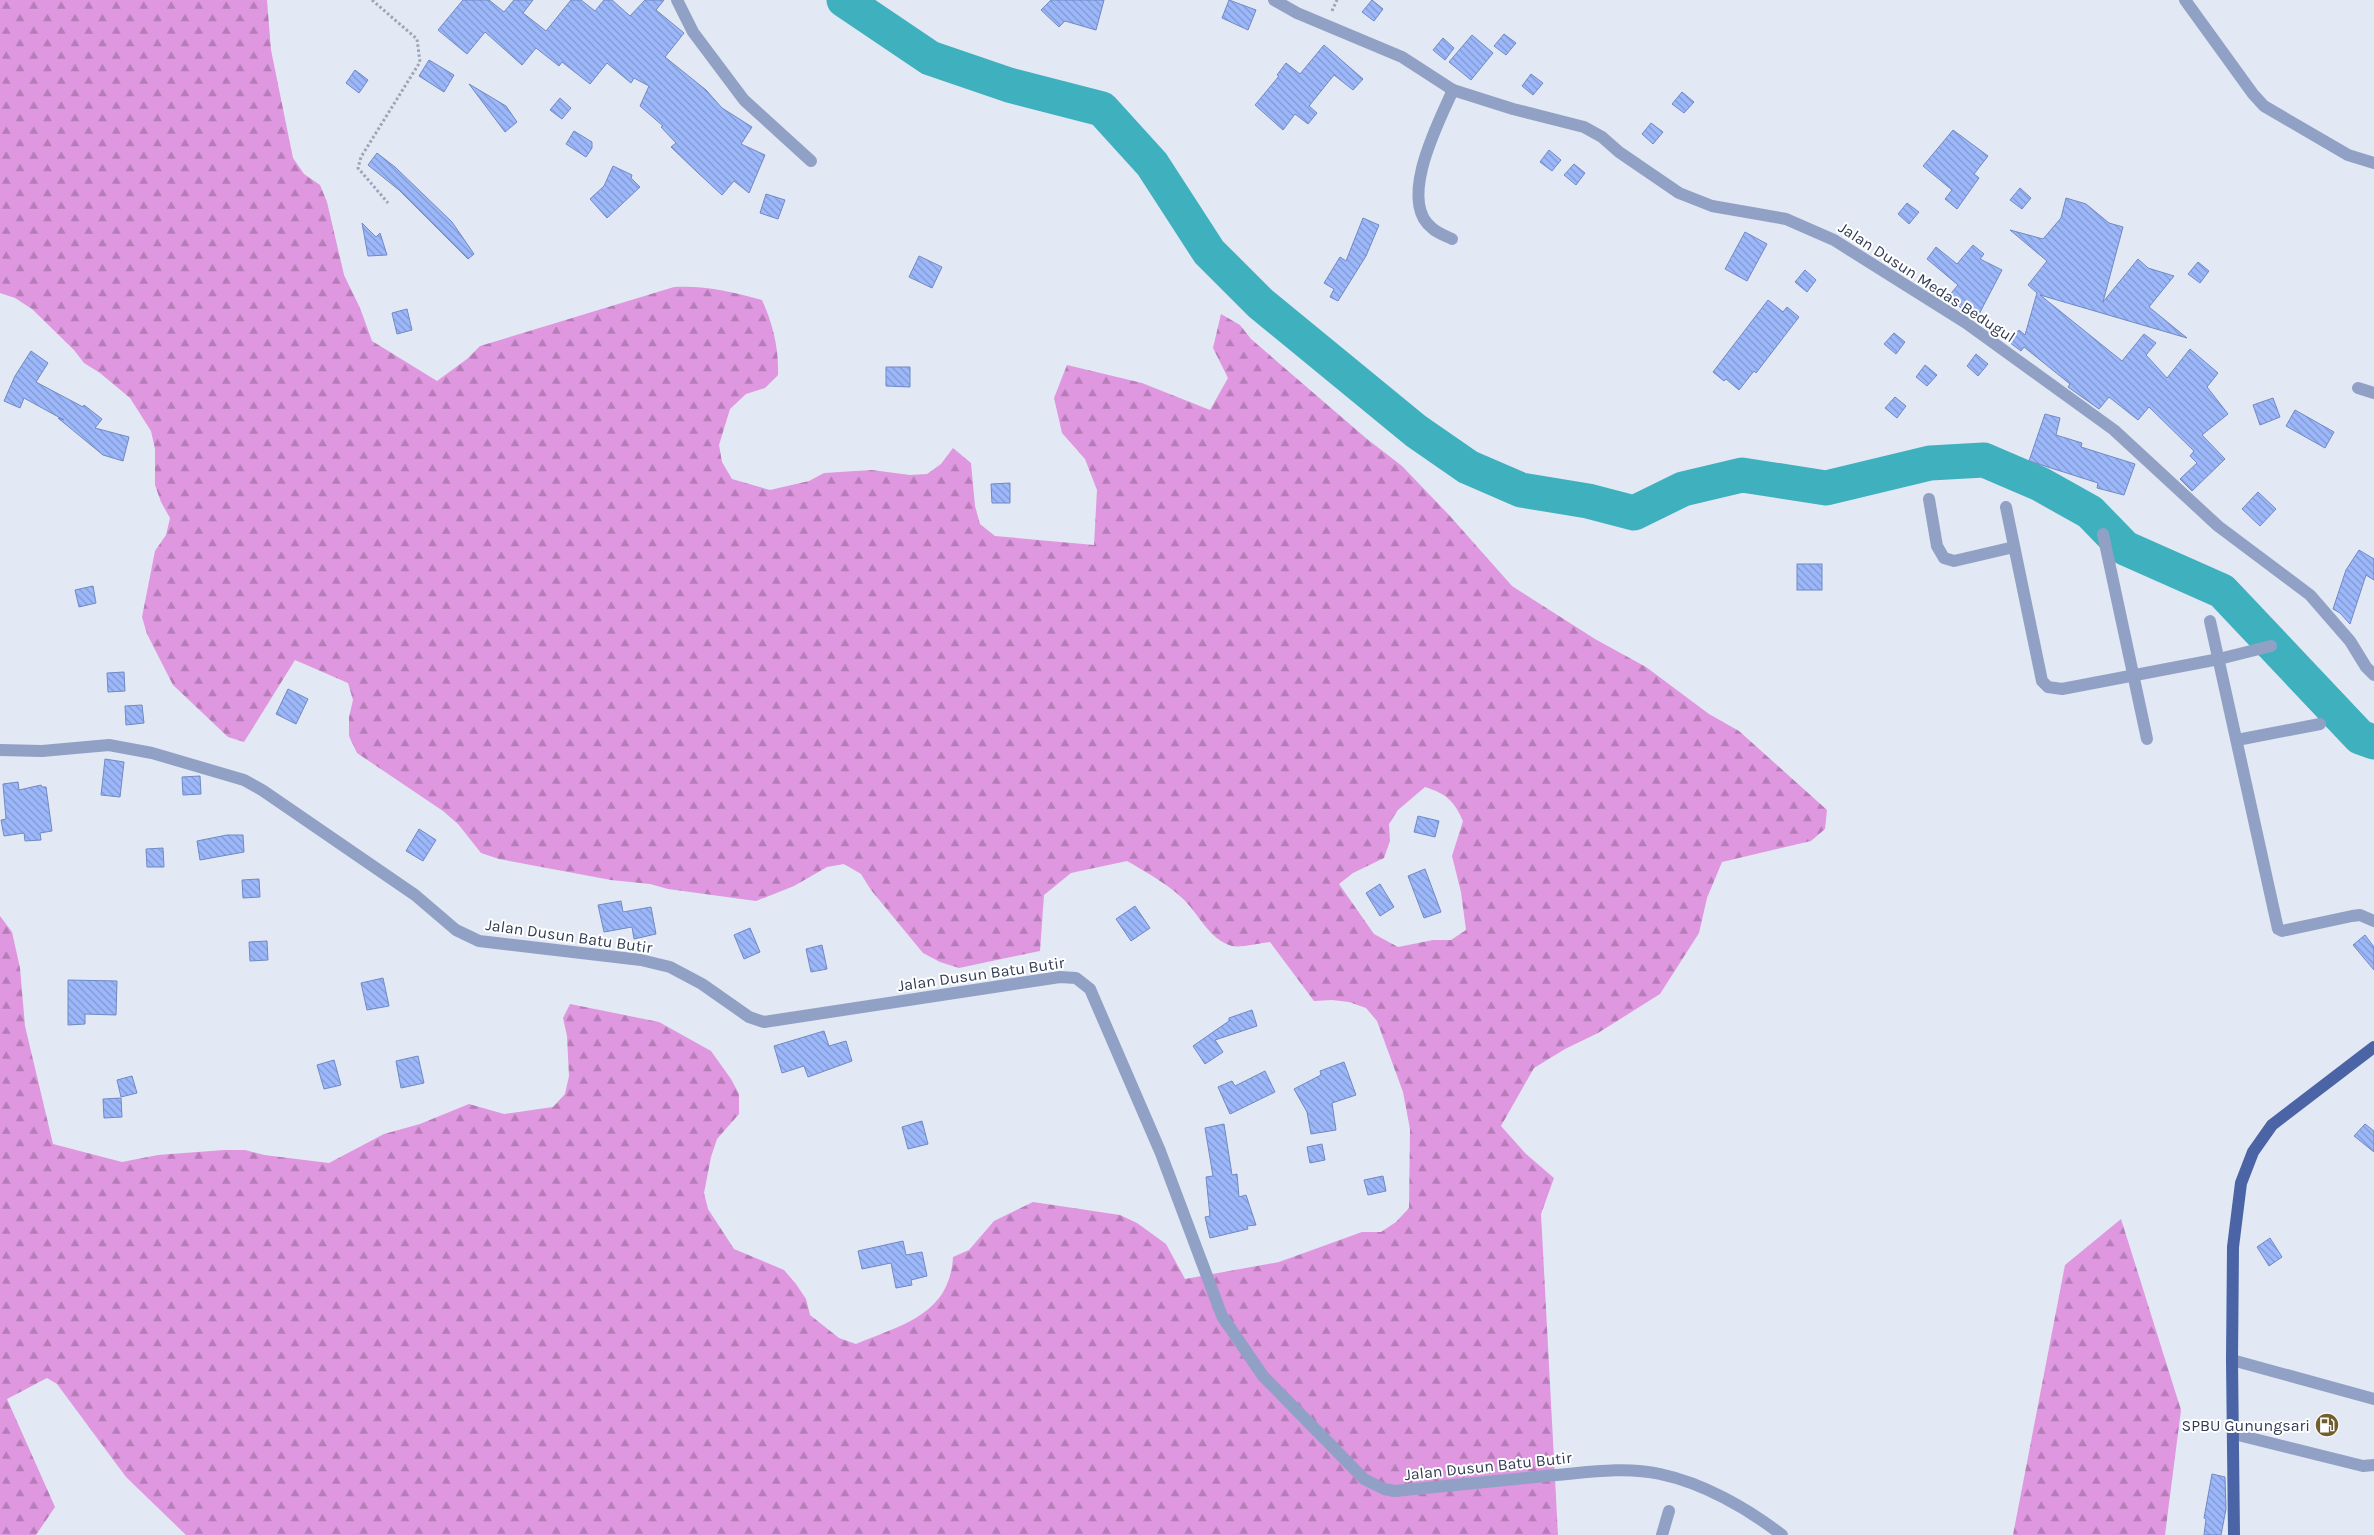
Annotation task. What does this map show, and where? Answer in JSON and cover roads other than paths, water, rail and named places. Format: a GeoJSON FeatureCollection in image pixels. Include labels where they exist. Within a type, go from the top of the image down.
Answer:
{"type":"FeatureCollection","features":[{"type":"Feature","properties":{"kind":"main road"},"geometry":{"type":"LineString","coordinates":[[2234,1535],[2233,1247],[2239,1200],[2246,1167],[2253,1152],[2272,1125],[2374,1047]]}},
{"type":"Feature","properties":{"kind":"street"},"geometry":{"type":"LineString","coordinates":[[677,0],[693,32],[744,100],[811,162]]}},
{"type":"Feature","properties":{"kind":"street","name":"Jalan Dusun Medas Bedugul"},"geometry":{"type":"LineString","coordinates":[[1274,0],[1297,12],[1402,57],[1453,90],[1513,109],[1584,127],[1602,137],[1619,152],[1679,193],[1712,206],[1786,219],[1834,240],[1919,292],[2012,355],[2128,441],[2218,526],[2310,595],[2350,641],[2366,667],[2374,675]]}},
{"type":"Feature","properties":{"kind":"street"},"geometry":{"type":"LineString","coordinates":[[2185,0],[2258,100],[2270,110],[2348,155],[2374,163]]}},
{"type":"Feature","properties":{"kind":"street"},"geometry":{"type":"LineString","coordinates":[[1452,239],[1430,228],[1420,210],[1419,192],[1422,167],[1433,134],[1453,90]]}},
{"type":"Feature","properties":{"kind":"street"},"geometry":{"type":"LineString","coordinates":[[2358,388],[2374,394]]}},
{"type":"Feature","properties":{"kind":"street"},"geometry":{"type":"LineString","coordinates":[[1929,499],[1937,546],[1944,558],[1954,561],[2014,547]]}},
{"type":"Feature","properties":{"kind":"street"},"geometry":{"type":"LineString","coordinates":[[2006,506],[2044,684],[2053,689],[2062,689],[2220,659],[2271,646]]}},
{"type":"Feature","properties":{"kind":"street"},"geometry":{"type":"LineString","coordinates":[[2103,534],[2147,739]]}},
{"type":"Feature","properties":{"kind":"street"},"geometry":{"type":"LineString","coordinates":[[2210,621],[2220,659],[2278,929],[2282,931],[2307,927],[2360,915],[2374,921]]}},
{"type":"Feature","properties":{"kind":"street"},"geometry":{"type":"LineString","coordinates":[[2237,740],[2320,724]]}},
{"type":"Feature","properties":{"kind":"street","name":"Jalan Dusun Batu Butir"},"geometry":{"type":"LineString","coordinates":[[0,750],[42,751],[109,745],[152,753],[230,775],[262,790],[415,895],[468,938],[479,941],[641,960],[670,968],[702,984],[749,1016],[764,1022],[1060,976],[1076,978],[1090,989],[1119,1053],[1160,1152],[1222,1316],[1263,1376],[1364,1479],[1384,1489],[1395,1491],[1602,1470],[1639,1470],[1661,1474],[1695,1485],[1734,1504],[1782,1535]]}},
{"type":"Feature","properties":{"kind":"street"},"geometry":{"type":"LineString","coordinates":[[2232,1360],[2374,1399]]}},
{"type":"Feature","properties":{"kind":"street"},"geometry":{"type":"LineString","coordinates":[[2234,1434],[2363,1466],[2374,1465]]}},
{"type":"Feature","properties":{"kind":"street"},"geometry":{"type":"LineString","coordinates":[[1662,1535],[1668,1511]]}},
{"type":"Feature","properties":{"kind":"waterway"},"geometry":{"type":"LineString","coordinates":[[844,0],[930,58],[1009,85],[1102,109],[1152,164],[1209,252],[1260,303],[1416,431],[1468,467],[1521,490],[1588,501],[1634,513],[1683,489],[1742,475],[1826,488],[1930,463],[1984,460],[2040,484],[2090,512],[2125,548],[2222,591],[2360,737],[2374,742]]}},
{"type":"Feature","properties":{"kind":"place","name":"SPBU Gunungsari"},"geometry":{"type":"Point","coordinates":[2327,1425]}}]}
